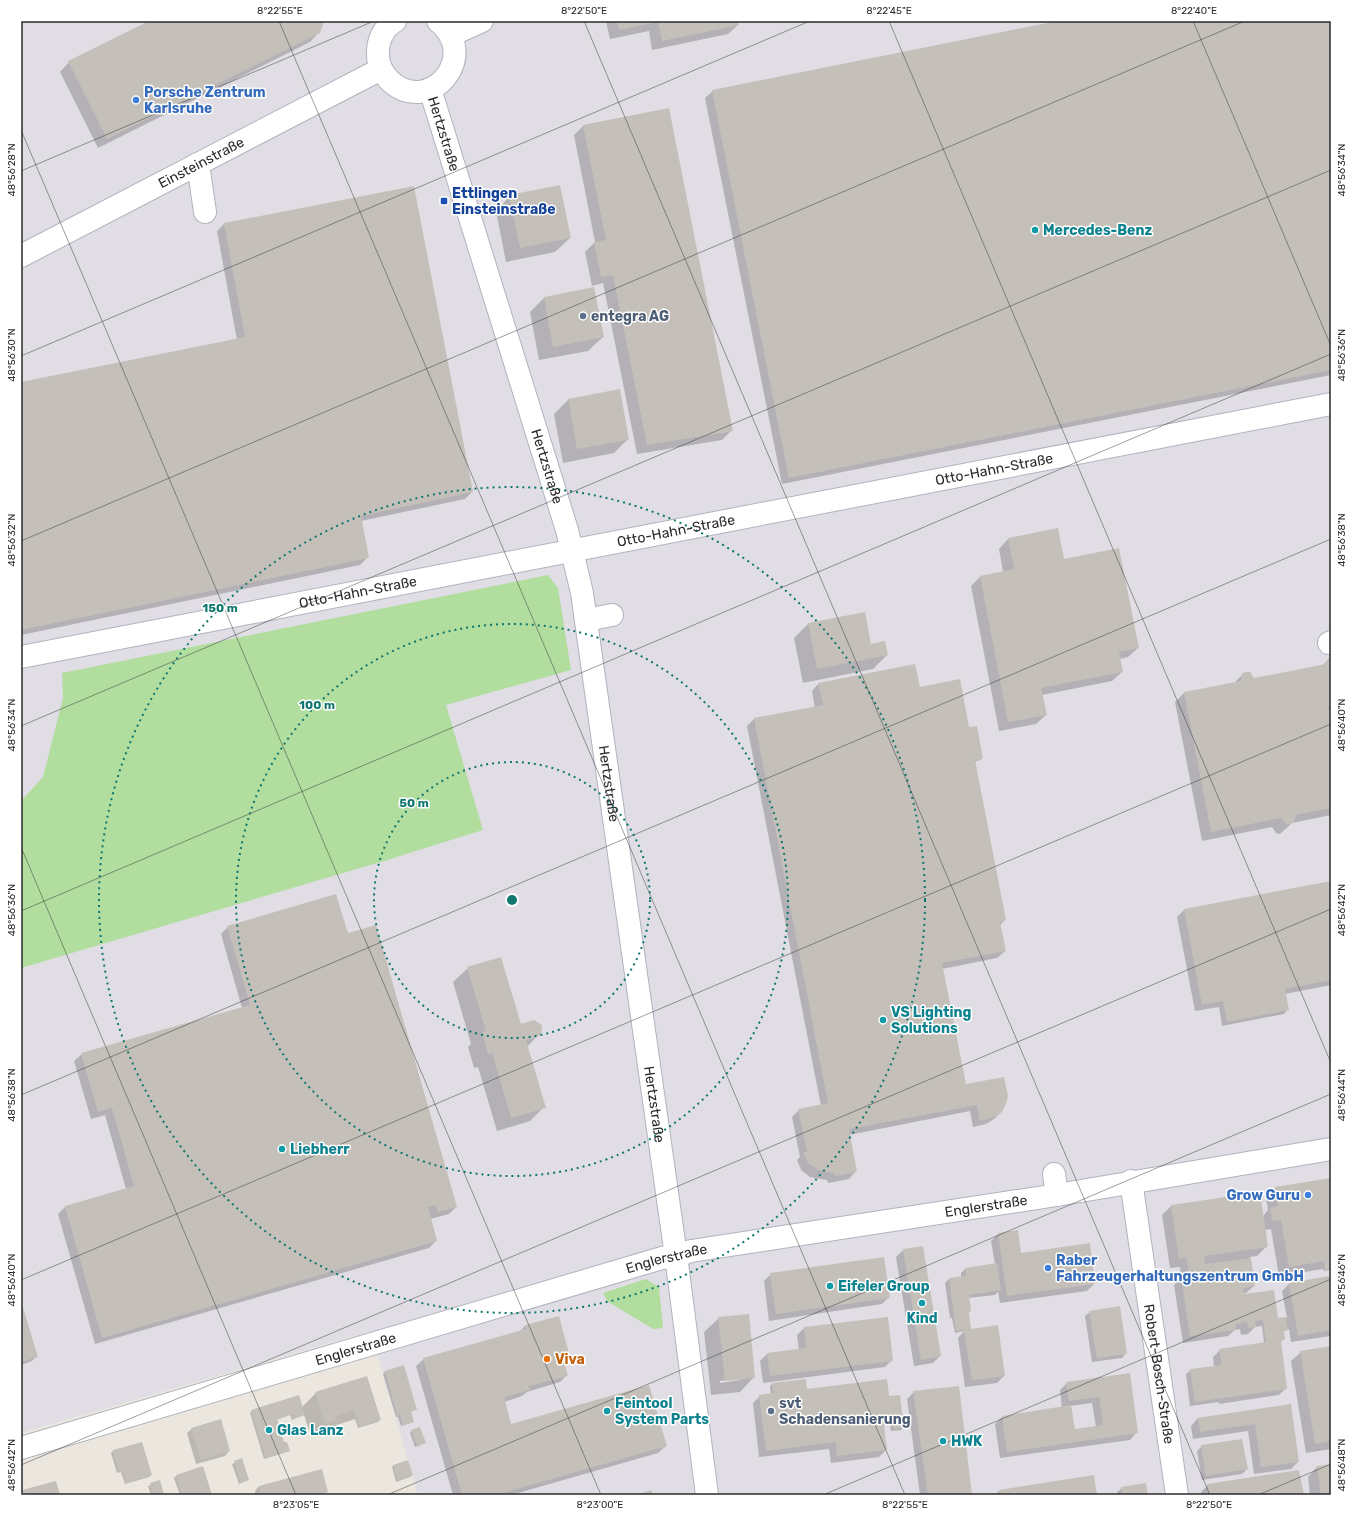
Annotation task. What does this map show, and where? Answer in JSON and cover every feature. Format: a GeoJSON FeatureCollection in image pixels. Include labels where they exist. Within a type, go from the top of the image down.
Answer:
{"type":"FeatureCollection","features":[{"type":"Feature","properties":{"kind":"street"},"geometry":{"type":"LineString","coordinates":[[395,21],[384,32],[379,44],[378,56],[381,69],[387,78],[396,86],[418,92],[430,89],[441,83],[450,73],[454,61],[455,48],[445,28],[482,21]]}},
{"type":"Feature","properties":{"kind":"street","name":"Einsteinstraße"},"geometry":{"type":"LineString","coordinates":[[21,256],[381,69]]}},
{"type":"Feature","properties":{"kind":"street","name":"Hertzstraße"},"geometry":{"type":"LineString","coordinates":[[430,89],[567,530],[582,593],[676,1256],[707,1495]]}},
{"type":"Feature","properties":{"kind":"street"},"geometry":{"type":"LineString","coordinates":[[198,164],[205,212]]}},
{"type":"Feature","properties":{"kind":"street","name":"Otto-Hahn-Straße"},"geometry":{"type":"LineString","coordinates":[[21,657],[1331,404]]}},
{"type":"Feature","properties":{"kind":"street"},"geometry":{"type":"LineString","coordinates":[[586,620],[612,615]]}},
{"type":"Feature","properties":{"kind":"street","name":"Englerstraße"},"geometry":{"type":"LineString","coordinates":[[21,1448],[641,1264],[691,1251],[1056,1184],[1131,1182],[1331,1149]]}},
{"type":"Feature","properties":{"kind":"street","name":"Robert-Bosch-Straße"},"geometry":{"type":"LineString","coordinates":[[1131,1182],[1177,1495]]}},
{"type":"Feature","properties":{"kind":"shaded area"},"geometry":{"type":"Polygon","coordinates":[[[21,21],[1331,21],[1331,1495],[418,1495],[371,1331],[21,1433],[21,21]]]}},
{"type":"Feature","properties":{"kind":"green space"},"geometry":{"type":"Polygon","coordinates":[[[548,575],[558,588],[571,670],[446,705],[483,830],[384,861],[21,968],[21,801],[43,777],[63,698],[62,673],[548,575]]]}},
{"type":"Feature","properties":{"kind":"green space"},"geometry":{"type":"Polygon","coordinates":[[[646,1279],[659,1287],[663,1328],[653,1329],[607,1301],[603,1293],[646,1279]]]}},
{"type":"Feature","properties":{"kind":"building","name":"Porsche Zentrum Karlsruhe"},"geometry":{"type":"Polygon","coordinates":[[[149,21],[324,21],[320,33],[107,139],[68,61],[149,21]]]}},
{"type":"Feature","properties":{"kind":"building"},"geometry":{"type":"Polygon","coordinates":[[[617,21],[738,21],[739,25],[662,41],[658,22],[619,30],[617,21]]]}},
{"type":"Feature","properties":{"kind":"building","name":"Mercedes-Benz"},"geometry":{"type":"Polygon","coordinates":[[[1057,21],[1331,21],[1331,370],[789,478],[712,90],[1057,21]]]}},
{"type":"Feature","properties":{"kind":"building"},"geometry":{"type":"Polygon","coordinates":[[[669,108],[733,431],[647,445],[613,275],[601,277],[594,242],[606,240],[583,125],[669,108]]]}},
{"type":"Feature","properties":{"kind":"building"},"geometry":{"type":"Polygon","coordinates":[[[560,185],[571,238],[520,248],[509,195],[560,185]]]}},
{"type":"Feature","properties":{"kind":"building"},"geometry":{"type":"Polygon","coordinates":[[[414,186],[473,492],[361,516],[369,558],[21,630],[21,382],[245,337],[224,223],[414,186]]]}},
{"type":"Feature","properties":{"kind":"building"},"geometry":{"type":"Polygon","coordinates":[[[594,287],[604,337],[553,347],[544,297],[594,287]]]}},
{"type":"Feature","properties":{"kind":"building"},"geometry":{"type":"Polygon","coordinates":[[[620,389],[629,440],[577,449],[568,399],[620,389]]]}},
{"type":"Feature","properties":{"kind":"building"},"geometry":{"type":"Polygon","coordinates":[[[1058,528],[1064,559],[1119,548],[1139,648],[1119,652],[1123,672],[1041,688],[1047,715],[1008,722],[980,576],[1014,569],[1008,538],[1058,528]]]}},
{"type":"Feature","properties":{"kind":"building"},"geometry":{"type":"Polygon","coordinates":[[[865,612],[871,644],[885,641],[888,655],[817,669],[808,623],[865,612]]]}},
{"type":"Feature","properties":{"kind":"building"},"geometry":{"type":"Polygon","coordinates":[[[1331,655],[1331,705],[1328,706],[1331,723],[1331,808],[1296,815],[1294,822],[1290,824],[1286,824],[1281,818],[1211,832],[1184,692],[1241,681],[1242,673],[1246,672],[1250,672],[1254,678],[1326,664],[1331,655]]]}},
{"type":"Feature","properties":{"kind":"building"},"geometry":{"type":"Polygon","coordinates":[[[915,664],[920,687],[960,679],[969,727],[977,726],[983,759],[975,760],[1006,920],[1000,922],[1006,951],[942,963],[966,1084],[1004,1077],[1008,1096],[1002,1112],[994,1117],[980,1121],[977,1105],[849,1129],[857,1172],[835,1176],[834,1173],[818,1170],[808,1163],[803,1152],[807,1152],[798,1109],[828,1103],[754,718],[823,705],[818,683],[915,664]]]}},
{"type":"Feature","properties":{"kind":"building"},"geometry":{"type":"Polygon","coordinates":[[[1331,881],[1331,980],[1285,989],[1289,1010],[1227,1022],[1223,1001],[1202,1005],[1184,909],[1331,881]]]}},
{"type":"Feature","properties":{"kind":"building","name":"Liebherr"},"geometry":{"type":"Polygon","coordinates":[[[336,894],[348,933],[376,925],[457,1207],[438,1212],[435,1205],[428,1207],[437,1241],[102,1338],[65,1206],[134,1186],[112,1108],[98,1112],[81,1053],[250,1005],[227,926],[336,894]]]}},
{"type":"Feature","properties":{"kind":"building"},"geometry":{"type":"Polygon","coordinates":[[[501,957],[521,1024],[534,1020],[542,1025],[541,1034],[537,1037],[526,1040],[546,1108],[511,1118],[492,1053],[488,1054],[482,1032],[486,1031],[467,967],[501,957]]]}},
{"type":"Feature","properties":{"kind":"building"},"geometry":{"type":"Polygon","coordinates":[[[1331,1178],[1331,1269],[1325,1270],[1324,1261],[1289,1267],[1281,1220],[1272,1221],[1270,1208],[1278,1206],[1275,1187],[1331,1178]]]}},
{"type":"Feature","properties":{"kind":"building"},"geometry":{"type":"Polygon","coordinates":[[[1260,1192],[1268,1247],[1204,1256],[1205,1264],[1251,1258],[1255,1286],[1243,1288],[1244,1294],[1274,1290],[1278,1318],[1286,1317],[1288,1330],[1284,1331],[1285,1339],[1281,1340],[1287,1389],[1195,1402],[1190,1369],[1222,1365],[1219,1349],[1266,1342],[1263,1320],[1255,1321],[1256,1327],[1248,1328],[1247,1322],[1236,1324],[1236,1330],[1190,1336],[1181,1277],[1189,1276],[1188,1266],[1186,1258],[1179,1259],[1171,1205],[1260,1192]]]}},
{"type":"Feature","properties":{"kind":"building","name":"Raber Fahrzeugerhaltungszentrum GmbH"},"geometry":{"type":"Polygon","coordinates":[[[1018,1230],[1021,1253],[1090,1243],[1095,1284],[1007,1296],[998,1233],[1018,1230]]]}},
{"type":"Feature","properties":{"kind":"building","name":"Kind"},"geometry":{"type":"Polygon","coordinates":[[[923,1246],[941,1356],[921,1360],[903,1249],[923,1246]]]}},
{"type":"Feature","properties":{"kind":"building","name":"Eifeler Group"},"geometry":{"type":"Polygon","coordinates":[[[884,1257],[890,1298],[776,1314],[770,1273],[884,1257]]]}},
{"type":"Feature","properties":{"kind":"building"},"geometry":{"type":"Polygon","coordinates":[[[997,1263],[1001,1290],[969,1295],[971,1311],[969,1312],[971,1329],[998,1325],[1005,1376],[972,1380],[964,1330],[956,1331],[949,1278],[966,1276],[965,1268],[997,1263]]]}},
{"type":"Feature","properties":{"kind":"building"},"geometry":{"type":"Polygon","coordinates":[[[1329,1276],[1331,1289],[1331,1330],[1298,1336],[1289,1283],[1329,1276]]]}},
{"type":"Feature","properties":{"kind":"building"},"geometry":{"type":"Polygon","coordinates":[[[21,1301],[38,1357],[21,1362],[21,1301]]]}},
{"type":"Feature","properties":{"kind":"building"},"geometry":{"type":"Polygon","coordinates":[[[1120,1306],[1127,1354],[1097,1358],[1089,1311],[1120,1306]]]}},
{"type":"Feature","properties":{"kind":"building"},"geometry":{"type":"Polygon","coordinates":[[[749,1314],[755,1378],[725,1381],[718,1317],[749,1314]]]}},
{"type":"Feature","properties":{"kind":"building","name":"Feintool System Parts"},"geometry":{"type":"Polygon","coordinates":[[[559,1316],[570,1357],[563,1359],[568,1376],[529,1386],[530,1390],[504,1397],[511,1424],[649,1385],[667,1446],[496,1495],[462,1495],[423,1358],[526,1329],[525,1325],[559,1316]]]}},
{"type":"Feature","properties":{"kind":"building"},"geometry":{"type":"Polygon","coordinates":[[[888,1317],[893,1361],[770,1376],[767,1353],[806,1348],[804,1327],[888,1317]]]}},
{"type":"Feature","properties":{"kind":"building"},"geometry":{"type":"Polygon","coordinates":[[[1331,1346],[1331,1441],[1315,1444],[1300,1351],[1331,1346]]]}},
{"type":"Feature","properties":{"kind":"building"},"geometry":{"type":"Polygon","coordinates":[[[404,1365],[417,1410],[411,1411],[414,1422],[403,1425],[400,1415],[397,1416],[385,1371],[404,1365]]]}},
{"type":"Feature","properties":{"kind":"building"},"geometry":{"type":"Polygon","coordinates":[[[1130,1373],[1138,1433],[1007,1452],[1002,1416],[1071,1405],[1075,1429],[1103,1425],[1099,1397],[1069,1401],[1066,1382],[1130,1373]]]}},
{"type":"Feature","properties":{"kind":"building"},"geometry":{"type":"Polygon","coordinates":[[[367,1376],[381,1420],[360,1427],[354,1410],[336,1416],[337,1420],[325,1424],[315,1392],[367,1376]]]}},
{"type":"Feature","properties":{"kind":"building"},"geometry":{"type":"Polygon","coordinates":[[[806,1379],[807,1389],[887,1379],[889,1396],[900,1395],[904,1428],[893,1429],[891,1416],[883,1417],[887,1450],[837,1456],[836,1442],[766,1451],[759,1395],[773,1393],[772,1383],[806,1379]]]}},
{"type":"Feature","properties":{"kind":"building","name":"HWK"},"geometry":{"type":"Polygon","coordinates":[[[959,1386],[972,1495],[928,1495],[913,1391],[959,1386]]]}},
{"type":"Feature","properties":{"kind":"building","name":"Glas Lanz"},"geometry":{"type":"Polygon","coordinates":[[[299,1395],[305,1415],[294,1418],[292,1414],[277,1419],[284,1442],[287,1442],[290,1451],[266,1458],[251,1410],[299,1395]]]}},
{"type":"Feature","properties":{"kind":"building"},"geometry":{"type":"Polygon","coordinates":[[[1291,1404],[1299,1462],[1261,1467],[1255,1424],[1200,1432],[1198,1418],[1291,1404]]]}},
{"type":"Feature","properties":{"kind":"building"},"geometry":{"type":"Polygon","coordinates":[[[221,1419],[230,1451],[201,1460],[191,1428],[221,1419]]]}},
{"type":"Feature","properties":{"kind":"building"},"geometry":{"type":"Polygon","coordinates":[[[420,1427],[426,1443],[417,1446],[411,1430],[420,1427]]]}},
{"type":"Feature","properties":{"kind":"building"},"geometry":{"type":"Polygon","coordinates":[[[1242,1439],[1248,1469],[1206,1476],[1201,1445],[1242,1439]]]}},
{"type":"Feature","properties":{"kind":"building"},"geometry":{"type":"Polygon","coordinates":[[[142,1442],[152,1475],[126,1483],[123,1471],[119,1472],[113,1450],[142,1442]]]}},
{"type":"Feature","properties":{"kind":"building"},"geometry":{"type":"Polygon","coordinates":[[[242,1458],[249,1480],[241,1483],[234,1461],[242,1458]]]}},
{"type":"Feature","properties":{"kind":"building"},"geometry":{"type":"Polygon","coordinates":[[[408,1460],[413,1475],[398,1480],[393,1465],[408,1460]]]}},
{"type":"Feature","properties":{"kind":"building"},"geometry":{"type":"Polygon","coordinates":[[[1331,1464],[1331,1495],[1321,1495],[1317,1466],[1331,1464]]]}},
{"type":"Feature","properties":{"kind":"building"},"geometry":{"type":"Polygon","coordinates":[[[203,1466],[212,1495],[182,1495],[176,1475],[203,1466]]]}},
{"type":"Feature","properties":{"kind":"building"},"geometry":{"type":"Polygon","coordinates":[[[322,1469],[328,1492],[324,1493],[325,1495],[261,1495],[259,1486],[322,1469]]]}},
{"type":"Feature","properties":{"kind":"building"},"geometry":{"type":"Polygon","coordinates":[[[1299,1470],[1304,1495],[1209,1495],[1207,1484],[1299,1470]]]}},
{"type":"Feature","properties":{"kind":"building"},"geometry":{"type":"Polygon","coordinates":[[[1094,1475],[1097,1495],[999,1495],[999,1490],[1094,1475]]]}},
{"type":"Feature","properties":{"kind":"building"},"geometry":{"type":"Polygon","coordinates":[[[160,1480],[164,1495],[153,1495],[150,1483],[160,1480]]]}},
{"type":"Feature","properties":{"kind":"building"},"geometry":{"type":"Polygon","coordinates":[[[56,1481],[60,1495],[24,1495],[22,1490],[56,1481]]]}},
{"type":"Feature","properties":{"kind":"building"},"geometry":{"type":"Polygon","coordinates":[[[1146,1483],[1148,1495],[1123,1495],[1121,1487],[1146,1483]]]}},
{"type":"Feature","properties":{"kind":"building"},"geometry":{"type":"Polygon","coordinates":[[[651,1490],[653,1495],[636,1495],[651,1490]]]}},
{"type":"Feature","properties":{"kind":"place","name":"Porsche Zentrum Karlsruhe"},"geometry":{"type":"Point","coordinates":[136,100]}},
{"type":"Feature","properties":{"kind":"place","name":"Ettlingen Einsteinstraße"},"geometry":{"type":"Point","coordinates":[444,201]}},
{"type":"Feature","properties":{"kind":"place","name":"Mercedes-Benz"},"geometry":{"type":"Point","coordinates":[1035,230]}},
{"type":"Feature","properties":{"kind":"place","name":"entegra AG"},"geometry":{"type":"Point","coordinates":[583,316]}},
{"type":"Feature","properties":{"kind":"place","name":"VS Lighting Solutions"},"geometry":{"type":"Point","coordinates":[883,1020]}},
{"type":"Feature","properties":{"kind":"place","name":"Liebherr"},"geometry":{"type":"Point","coordinates":[282,1149]}},
{"type":"Feature","properties":{"kind":"place","name":"Grow Guru"},"geometry":{"type":"Point","coordinates":[1308,1195]}},
{"type":"Feature","properties":{"kind":"place","name":"Raber Fahrzeugerhaltungszentrum GmbH"},"geometry":{"type":"Point","coordinates":[1048,1268]}},
{"type":"Feature","properties":{"kind":"place","name":"Eifeler Group"},"geometry":{"type":"Point","coordinates":[830,1286]}},
{"type":"Feature","properties":{"kind":"place","name":"Kind"},"geometry":{"type":"Point","coordinates":[922,1303]}},
{"type":"Feature","properties":{"kind":"place","name":"Viva"},"geometry":{"type":"Point","coordinates":[547,1359]}},
{"type":"Feature","properties":{"kind":"place","name":"Feintool System Parts"},"geometry":{"type":"Point","coordinates":[607,1411]}},
{"type":"Feature","properties":{"kind":"place","name":"svt Schadensanierung"},"geometry":{"type":"Point","coordinates":[771,1411]}},
{"type":"Feature","properties":{"kind":"place","name":"Glas Lanz"},"geometry":{"type":"Point","coordinates":[269,1430]}},
{"type":"Feature","properties":{"kind":"place","name":"HWK"},"geometry":{"type":"Point","coordinates":[943,1441]}}]}
